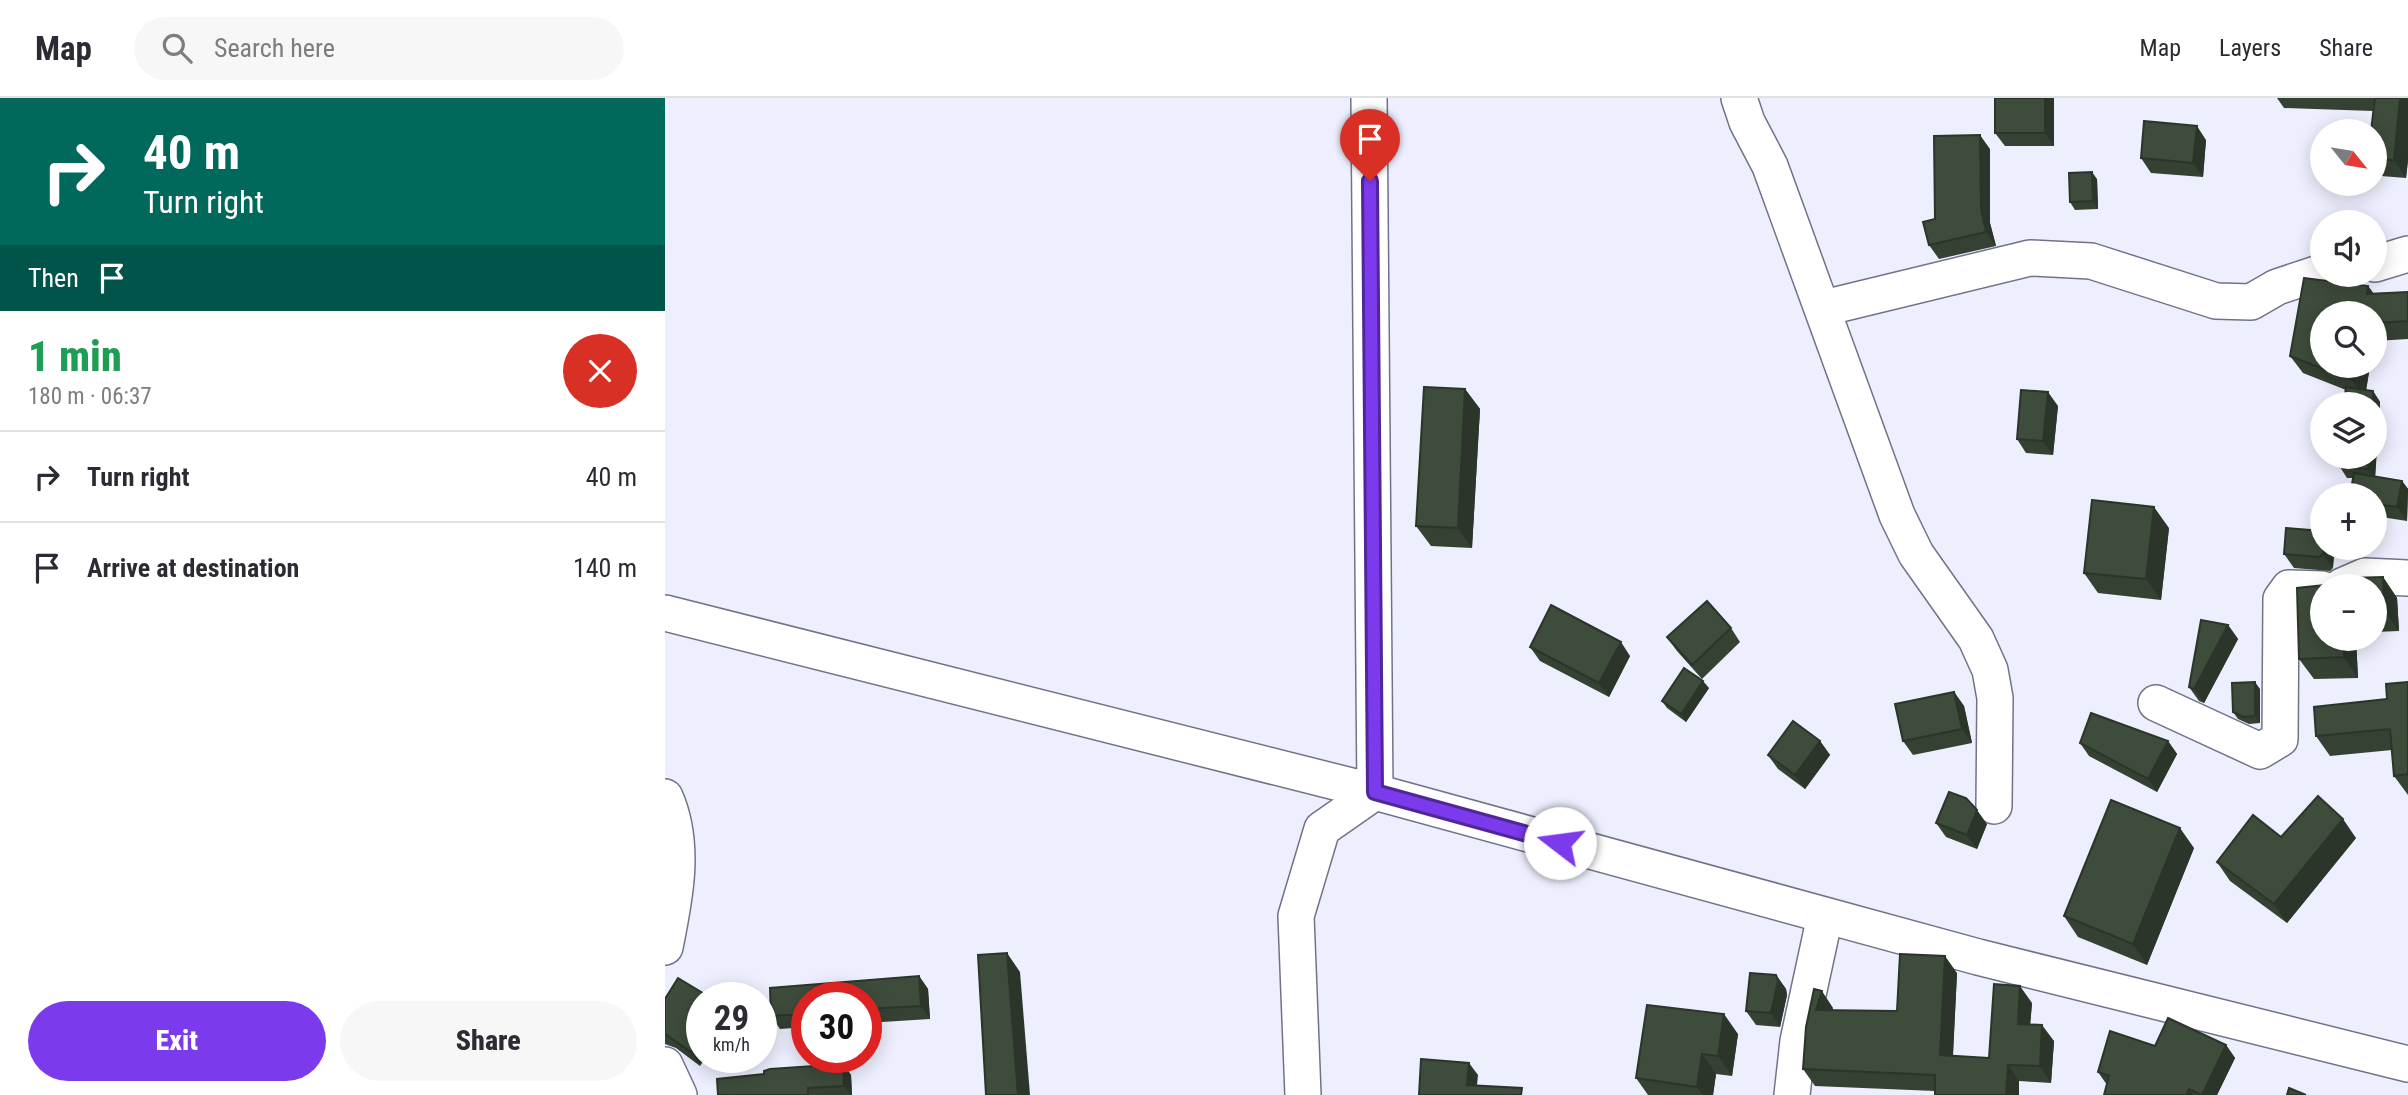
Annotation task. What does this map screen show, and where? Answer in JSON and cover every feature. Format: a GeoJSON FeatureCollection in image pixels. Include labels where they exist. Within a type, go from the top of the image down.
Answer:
{"type":"FeatureCollection","features":[{"type":"Feature","properties":{"kind":"street"},"geometry":{"type":"LineString","coordinates":[[1369,98],[1375,792]]}},
{"type":"Feature","properties":{"kind":"street"},"geometry":{"type":"LineString","coordinates":[[1739,98],[1747,122],[1770,166],[1824,308],[1897,515],[1916,554],[1976,639],[1990,670],[1995,698],[1994,806]]}},
{"type":"Feature","properties":{"kind":"street"},"geometry":{"type":"LineString","coordinates":[[2387,260],[2408,254]]}},
{"type":"Feature","properties":{"kind":"street"},"geometry":{"type":"LineString","coordinates":[[1824,308],[2030,258],[2091,261],[2216,301],[2251,302],[2277,287],[2310,276]]}},
{"type":"Feature","properties":{"kind":"street"},"geometry":{"type":"LineString","coordinates":[[2387,577],[2408,578]]}},
{"type":"Feature","properties":{"kind":"street"},"geometry":{"type":"LineString","coordinates":[[2156,703],[2260,751],[2280,739],[2281,599],[2288,589],[2310,589]]}},
{"type":"Feature","properties":{"kind":"street"},"geometry":{"type":"LineString","coordinates":[[665,613],[1375,792],[1978,957],[2408,1064]]}},
{"type":"Feature","properties":{"kind":"street"},"geometry":{"type":"LineString","coordinates":[[1303,1095],[1296,916],[1322,829],[1375,792]]}},
{"type":"Feature","properties":{"kind":"street"},"geometry":{"type":"LineString","coordinates":[[665,797],[676,821],[676,893],[665,947]]}},
{"type":"Feature","properties":{"kind":"street"},"geometry":{"type":"LineString","coordinates":[[1792,1095],[1798,1041],[1825,916]]}},
{"type":"Feature","properties":{"kind":"street"},"geometry":{"type":"LineString","coordinates":[[665,1065],[679,1095]]}},
{"type":"Feature","properties":{"kind":"building"},"geometry":{"type":"Polygon","coordinates":[[[1995,98],[2045,98],[2045,133],[1995,133],[1995,98]]]}},
{"type":"Feature","properties":{"kind":"building"},"geometry":{"type":"Polygon","coordinates":[[[2375,98],[2400,98],[2394,160],[2387,160],[2387,119],[2372,119],[2375,98]]]}},
{"type":"Feature","properties":{"kind":"building"},"geometry":{"type":"Polygon","coordinates":[[[2144,121],[2197,126],[2193,163],[2141,158],[2144,121]]]}},
{"type":"Feature","properties":{"kind":"building"},"geometry":{"type":"Polygon","coordinates":[[[1980,135],[1981,209],[1986,232],[1929,245],[1923,222],[1935,219],[1934,136],[1980,135]]]}},
{"type":"Feature","properties":{"kind":"building"},"geometry":{"type":"Polygon","coordinates":[[[2092,172],[2093,201],[2070,202],[2069,173],[2092,172]]]}},
{"type":"Feature","properties":{"kind":"building"},"geometry":{"type":"Polygon","coordinates":[[[2304,278],[2310,279],[2310,287],[2368,287],[2367,294],[2408,292],[2408,321],[2387,322],[2387,301],[2310,301],[2310,364],[2290,356],[2304,278]]]}},
{"type":"Feature","properties":{"kind":"building"},"geometry":{"type":"Polygon","coordinates":[[[1424,387],[1465,389],[1458,528],[1416,526],[1424,387]]]}},
{"type":"Feature","properties":{"kind":"building"},"geometry":{"type":"Polygon","coordinates":[[[2346,387],[2373,391],[2373,392],[2345,392],[2346,387]]]}},
{"type":"Feature","properties":{"kind":"building"},"geometry":{"type":"Polygon","coordinates":[[[2021,390],[2048,392],[2043,441],[2017,439],[2021,390]]]}},
{"type":"Feature","properties":{"kind":"building"},"geometry":{"type":"Polygon","coordinates":[[[2354,473],[2402,481],[2397,507],[2387,506],[2387,483],[2352,483],[2354,473]]]}},
{"type":"Feature","properties":{"kind":"building"},"geometry":{"type":"Polygon","coordinates":[[[2092,500],[2154,507],[2146,579],[2084,573],[2092,500]]]}},
{"type":"Feature","properties":{"kind":"building"},"geometry":{"type":"Polygon","coordinates":[[[2286,528],[2310,530],[2310,556],[2284,554],[2286,528]]]}},
{"type":"Feature","properties":{"kind":"building"},"geometry":{"type":"Polygon","coordinates":[[[2310,587],[2310,651],[2344,651],[2344,657],[2299,659],[2297,588],[2310,587]]]}},
{"type":"Feature","properties":{"kind":"building"},"geometry":{"type":"Polygon","coordinates":[[[1707,601],[1731,628],[1692,665],[1667,637],[1707,601]]]}},
{"type":"Feature","properties":{"kind":"building"},"geometry":{"type":"Polygon","coordinates":[[[1551,605],[1621,642],[1599,683],[1530,647],[1551,605]]]}},
{"type":"Feature","properties":{"kind":"building"},"geometry":{"type":"Polygon","coordinates":[[[2201,620],[2228,625],[2194,689],[2189,687],[2201,620]]]}},
{"type":"Feature","properties":{"kind":"building"},"geometry":{"type":"Polygon","coordinates":[[[1684,668],[1703,681],[1681,714],[1662,701],[1684,668]]]}},
{"type":"Feature","properties":{"kind":"building"},"geometry":{"type":"Polygon","coordinates":[[[2255,682],[2255,716],[2244,717],[2233,712],[2232,683],[2255,682]]]}},
{"type":"Feature","properties":{"kind":"building"},"geometry":{"type":"Polygon","coordinates":[[[2408,682],[2408,774],[2394,776],[2390,729],[2316,736],[2314,707],[2387,699],[2386,684],[2408,682]]]}},
{"type":"Feature","properties":{"kind":"building"},"geometry":{"type":"Polygon","coordinates":[[[1954,692],[1962,729],[1903,741],[1895,704],[1954,692]]]}},
{"type":"Feature","properties":{"kind":"building"},"geometry":{"type":"Polygon","coordinates":[[[2091,713],[2168,741],[2148,779],[2080,743],[2091,713]]]}},
{"type":"Feature","properties":{"kind":"building"},"geometry":{"type":"Polygon","coordinates":[[[1793,721],[1820,741],[1795,775],[1768,755],[1793,721]]]}},
{"type":"Feature","properties":{"kind":"building"},"geometry":{"type":"Polygon","coordinates":[[[1949,792],[1966,798],[1977,810],[1967,835],[1936,823],[1949,792]]]}},
{"type":"Feature","properties":{"kind":"building"},"geometry":{"type":"Polygon","coordinates":[[[2318,796],[2343,819],[2274,904],[2217,862],[2253,815],[2281,837],[2318,796]]]}},
{"type":"Feature","properties":{"kind":"building"},"geometry":{"type":"Polygon","coordinates":[[[2111,800],[2180,828],[2133,944],[2064,916],[2111,800]]]}},
{"type":"Feature","properties":{"kind":"building"},"geometry":{"type":"Polygon","coordinates":[[[1007,953],[1018,1095],[986,1095],[978,955],[1007,953]]]}},
{"type":"Feature","properties":{"kind":"building"},"geometry":{"type":"Polygon","coordinates":[[[1900,954],[1945,956],[1940,1055],[1989,1058],[1994,984],[2020,986],[2018,1024],[2042,1025],[2040,1066],[2008,1065],[2006,1095],[1935,1095],[1935,1075],[1803,1069],[1806,1027],[1814,989],[1822,991],[1816,1010],[1897,1011],[1900,954]]]}},
{"type":"Feature","properties":{"kind":"building"},"geometry":{"type":"Polygon","coordinates":[[[1750,973],[1776,975],[1778,981],[1771,1013],[1746,1011],[1750,973]]]}},
{"type":"Feature","properties":{"kind":"building"},"geometry":{"type":"Polygon","coordinates":[[[919,976],[921,1006],[882,1008],[882,982],[844,982],[919,976]]]}},
{"type":"Feature","properties":{"kind":"building"},"geometry":{"type":"Polygon","coordinates":[[[678,978],[686,983],[686,1049],[665,1034],[665,999],[678,978]]]}},
{"type":"Feature","properties":{"kind":"building"},"geometry":{"type":"Polygon","coordinates":[[[791,986],[791,1015],[777,1016],[777,987],[791,986]]]}},
{"type":"Feature","properties":{"kind":"building"},"geometry":{"type":"Polygon","coordinates":[[[1647,1005],[1724,1014],[1718,1056],[1702,1054],[1697,1087],[1636,1078],[1647,1005]]]}},
{"type":"Feature","properties":{"kind":"building"},"geometry":{"type":"Polygon","coordinates":[[[2168,1018],[2226,1045],[2202,1095],[2189,1089],[2186,1095],[2104,1095],[2109,1076],[2098,1072],[2110,1031],[2155,1046],[2168,1018]]]}},
{"type":"Feature","properties":{"kind":"building"},"geometry":{"type":"Polygon","coordinates":[[[1421,1059],[1469,1063],[1467,1085],[1522,1088],[1521,1095],[1419,1095],[1421,1059]]]}},
{"type":"Feature","properties":{"kind":"building"},"geometry":{"type":"Polygon","coordinates":[[[791,1068],[791,1073],[843,1073],[844,1086],[808,1088],[808,1095],[718,1095],[717,1079],[777,1073],[777,1069],[791,1068]]]}},
{"type":"Feature","properties":{"kind":"building"},"geometry":{"type":"Polygon","coordinates":[[[2289,1088],[2306,1095],[2287,1095],[2289,1088]]]}},
{"type":"Feature","properties":{"kind":"route"},"geometry":{"type":"LineString","coordinates":[[1370,181],[1375,792],[1560,843]]}}]}
